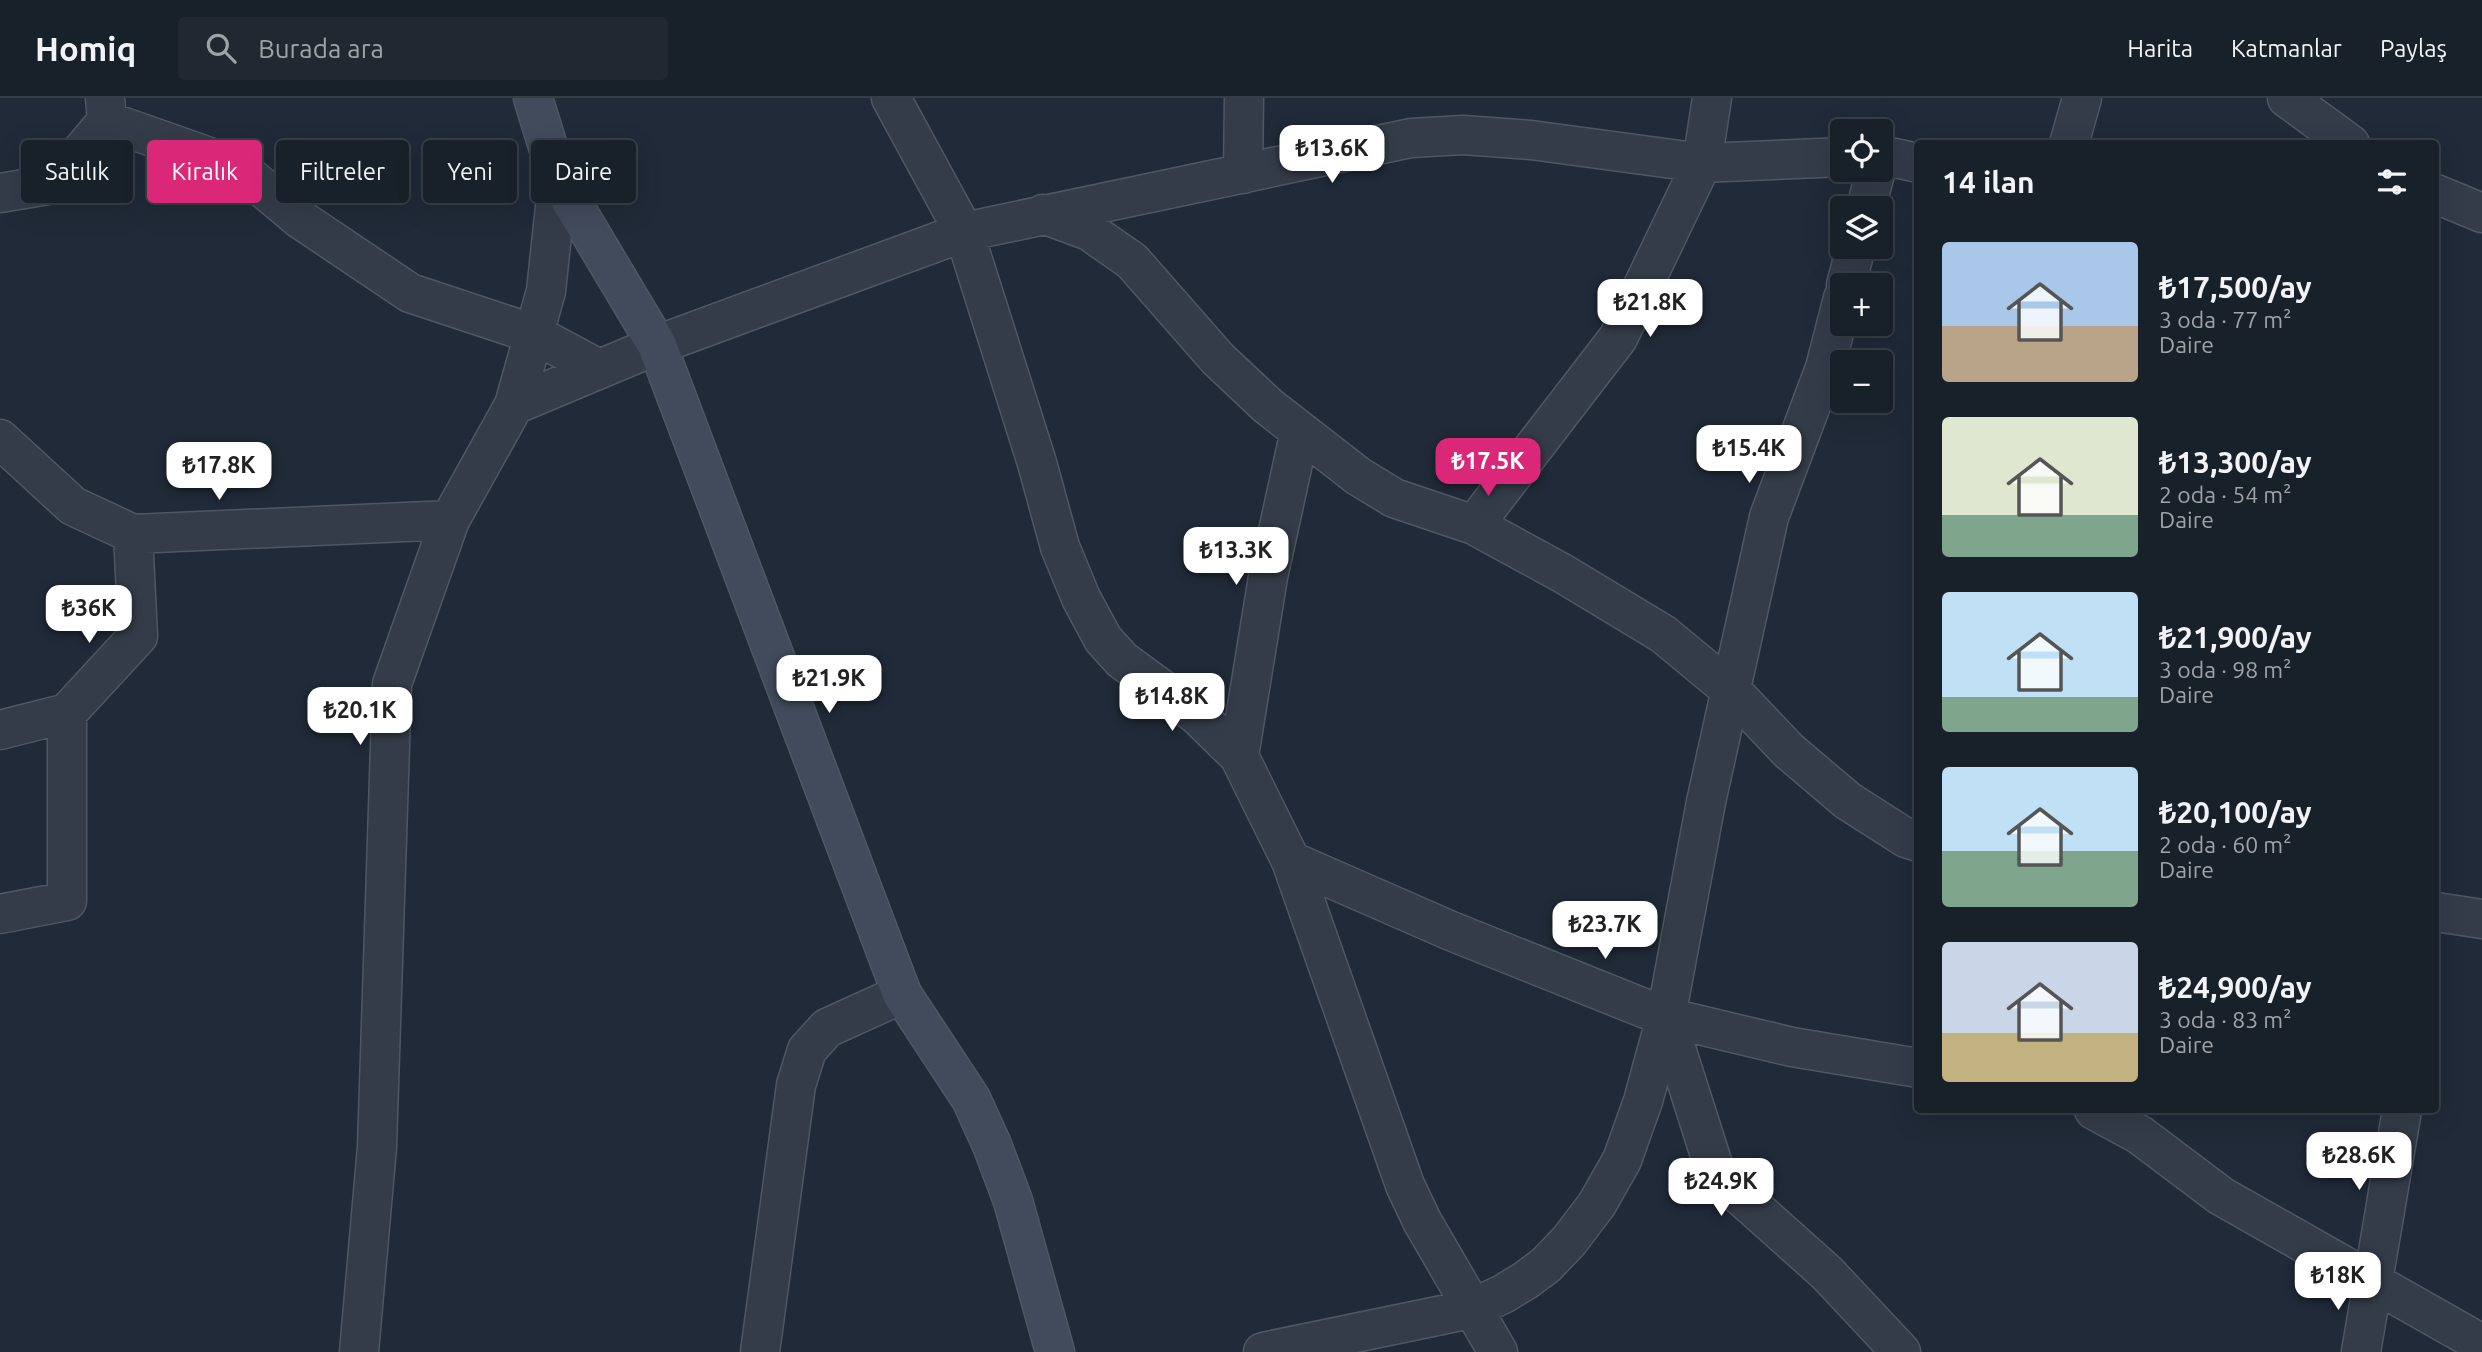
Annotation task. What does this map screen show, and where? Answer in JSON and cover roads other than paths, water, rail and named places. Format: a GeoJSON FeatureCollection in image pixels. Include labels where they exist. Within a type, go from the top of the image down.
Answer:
{"type":"FeatureCollection","features":[{"type":"Feature","properties":{"kind":"street"},"geometry":{"type":"LineString","coordinates":[[533,98],[546,140]]}},
{"type":"Feature","properties":{"kind":"street"},"geometry":{"type":"LineString","coordinates":[[891,98],[964,232],[1037,463],[1060,547],[1081,598],[1103,639],[1122,660],[1198,715],[1239,756],[1291,861],[1405,1185],[1471,1309],[1498,1352]]}},
{"type":"Feature","properties":{"kind":"street"},"geometry":{"type":"LineString","coordinates":[[1242,174],[1244,98]]}},
{"type":"Feature","properties":{"kind":"street"},"geometry":{"type":"LineString","coordinates":[[1474,524],[1618,338],[1702,163],[1712,98]]}},
{"type":"Feature","properties":{"kind":"street"},"geometry":{"type":"LineString","coordinates":[[2070,140],[2082,98]]}},
{"type":"Feature","properties":{"kind":"street"},"geometry":{"type":"LineString","coordinates":[[2287,98],[2345,140]]}},
{"type":"Feature","properties":{"kind":"street"},"geometry":{"type":"LineString","coordinates":[[0,193],[54,184],[106,110],[238,167],[300,219],[410,293],[534,334],[599,369]]}},
{"type":"Feature","properties":{"kind":"street"},"geometry":{"type":"LineString","coordinates":[[514,405],[657,345],[964,232],[1411,138],[1463,135],[1531,139],[1702,163],[1830,158]]}},
{"type":"Feature","properties":{"kind":"street"},"geometry":{"type":"LineString","coordinates":[[1893,158],[1914,162]]}},
{"type":"Feature","properties":{"kind":"street"},"geometry":{"type":"LineString","coordinates":[[2439,195],[2482,213]]}},
{"type":"Feature","properties":{"kind":"street"},"geometry":{"type":"LineString","coordinates":[[359,1352],[377,1147],[392,684],[450,520],[514,405],[546,291],[555,203]]}},
{"type":"Feature","properties":{"kind":"street"},"geometry":{"type":"LineString","coordinates":[[572,203],[657,345],[902,994],[971,1099],[992,1144],[1013,1201],[1055,1352]]}},
{"type":"Feature","properties":{"kind":"street"},"geometry":{"type":"LineString","coordinates":[[1043,214],[1089,231],[1132,261],[1219,359],[1268,406],[1358,476],[1394,498],[1474,524],[1663,634],[1732,691],[1789,751],[1848,801],[1914,841]]}},
{"type":"Feature","properties":{"kind":"street"},"geometry":{"type":"LineString","coordinates":[[1264,1352],[1471,1309],[1527,1280],[1569,1241],[1597,1204],[1622,1160],[1643,1101],[1667,1017],[1706,802],[1769,517],[1825,368],[1833,336]]}},
{"type":"Feature","properties":{"kind":"street"},"geometry":{"type":"LineString","coordinates":[[1239,756],[1268,577],[1300,431]]}},
{"type":"Feature","properties":{"kind":"street"},"geometry":{"type":"LineString","coordinates":[[0,439],[73,506],[133,534],[450,520]]}},
{"type":"Feature","properties":{"kind":"street"},"geometry":{"type":"LineString","coordinates":[[0,730],[67,713],[138,636],[133,534]]}},
{"type":"Feature","properties":{"kind":"street"},"geometry":{"type":"LineString","coordinates":[[0,914],[67,901],[67,713]]}},
{"type":"Feature","properties":{"kind":"street"},"geometry":{"type":"LineString","coordinates":[[1291,861],[1464,936],[1667,1017],[1792,1048],[1914,1067]]}},
{"type":"Feature","properties":{"kind":"street"},"geometry":{"type":"LineString","coordinates":[[2439,912],[2482,919]]}},
{"type":"Feature","properties":{"kind":"street"},"geometry":{"type":"LineString","coordinates":[[760,1352],[796,1085],[807,1051],[827,1028],[902,994]]}},
{"type":"Feature","properties":{"kind":"street"},"geometry":{"type":"LineString","coordinates":[[1667,1017],[1716,1174],[1828,1273],[1901,1352]]}},
{"type":"Feature","properties":{"kind":"street"},"geometry":{"type":"LineString","coordinates":[[2100,1113],[2140,1135],[2221,1196],[2482,1344]]}},
{"type":"Feature","properties":{"kind":"street"},"geometry":{"type":"LineString","coordinates":[[2361,1352],[2402,1113]]}}]}
